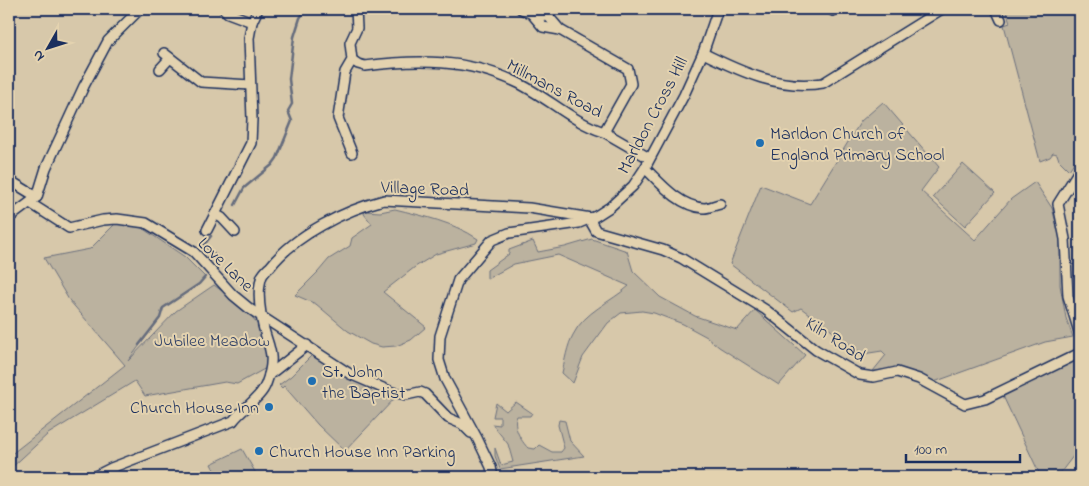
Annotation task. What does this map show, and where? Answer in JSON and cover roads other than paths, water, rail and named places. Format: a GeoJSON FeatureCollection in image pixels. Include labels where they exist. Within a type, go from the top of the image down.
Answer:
{"type":"FeatureCollection","features":[{"type":"Feature","properties":{"kind":"street"},"geometry":{"type":"LineString","coordinates":[[9,218],[34,200],[46,168],[84,86],[108,41],[140,9]]}},
{"type":"Feature","properties":{"kind":"street"},"geometry":{"type":"LineString","coordinates":[[224,9],[228,13],[252,22]]}},
{"type":"Feature","properties":{"kind":"street"},"geometry":{"type":"LineString","coordinates":[[207,230],[250,143],[252,119],[249,38],[252,22],[258,9]]}},
{"type":"Feature","properties":{"kind":"street"},"geometry":{"type":"LineString","coordinates":[[352,153],[338,118],[345,72],[352,60],[350,43],[358,28],[356,9]]}},
{"type":"Feature","properties":{"kind":"street"},"geometry":{"type":"LineString","coordinates":[[521,9],[532,14],[549,17],[560,30],[628,69],[631,84],[604,132]]}},
{"type":"Feature","properties":{"kind":"street","name":"Marldon Cross Hill"},"geometry":{"type":"LineString","coordinates":[[494,477],[478,438],[444,379],[439,360],[440,336],[458,280],[492,240],[509,233],[579,223],[610,207],[633,186],[645,168],[684,95],[703,53],[718,9]]}},
{"type":"Feature","properties":{"kind":"street"},"geometry":{"type":"LineString","coordinates":[[703,53],[757,78],[802,85],[824,83],[942,9]]}},
{"type":"Feature","properties":{"kind":"street"},"geometry":{"type":"LineString","coordinates":[[996,9],[1002,20]]}},
{"type":"Feature","properties":{"kind":"street"},"geometry":{"type":"LineString","coordinates":[[160,69],[167,56],[201,82],[250,85]]}},
{"type":"Feature","properties":{"kind":"street","name":"Millmans Road"},"geometry":{"type":"LineString","coordinates":[[352,60],[365,66],[421,61],[461,65],[483,70],[517,82],[563,111],[649,158]]}},
{"type":"Feature","properties":{"kind":"street"},"geometry":{"type":"LineString","coordinates":[[645,168],[669,190],[693,206],[706,208],[720,204]]}},
{"type":"Feature","properties":{"kind":"street"},"geometry":{"type":"LineString","coordinates":[[1080,169],[1058,204],[1065,239],[1068,296],[1080,335]]}},
{"type":"Feature","properties":{"kind":"street","name":"Love Lane"},"geometry":{"type":"LineString","coordinates":[[9,180],[69,228],[103,220],[117,219],[146,223],[194,252],[232,295],[350,374],[381,388],[406,395],[420,392],[425,394],[448,418],[462,424],[478,438]]}},
{"type":"Feature","properties":{"kind":"street","name":"Village Road"},"geometry":{"type":"LineString","coordinates":[[269,375],[272,360],[271,348],[261,316],[259,294],[262,276],[278,256],[332,220],[366,204],[384,200],[529,208],[591,218]]}},
{"type":"Feature","properties":{"kind":"street"},"geometry":{"type":"LineString","coordinates":[[215,214],[222,218],[234,232]]}},
{"type":"Feature","properties":{"kind":"street","name":"Kiln Road"},"geometry":{"type":"LineString","coordinates":[[591,218],[596,231],[663,250],[681,258],[766,310],[816,350],[860,375],[874,377],[897,372],[919,379],[965,404],[985,399],[1080,353]]}},
{"type":"Feature","properties":{"kind":"street"},"geometry":{"type":"LineString","coordinates":[[94,477],[111,468],[233,421],[263,391],[269,375],[307,346]]}},
{"type":"Feature","properties":{"kind":"waterway"},"geometry":{"type":"LineString","coordinates":[[235,205],[244,188],[272,165],[277,158],[292,121],[288,111],[292,104],[289,79],[294,37],[300,18],[306,9]]}},
{"type":"Feature","properties":{"kind":"waterway"},"geometry":{"type":"LineString","coordinates":[[211,236],[204,245],[222,262]]}},
{"type":"Feature","properties":{"kind":"waterway"},"geometry":{"type":"LineString","coordinates":[[139,345],[160,318],[163,308],[199,284],[205,277]]}},
{"type":"Feature","properties":{"kind":"place","name":"Marldon Church of England Primary School"},"geometry":{"type":"Point","coordinates":[760,143]}},
{"type":"Feature","properties":{"kind":"place","name":"St. John the Baptist"},"geometry":{"type":"Point","coordinates":[312,381]}},
{"type":"Feature","properties":{"kind":"place","name":"Church House Inn"},"geometry":{"type":"Point","coordinates":[269,407]}},
{"type":"Feature","properties":{"kind":"place","name":"Church House Inn Parking"},"geometry":{"type":"Point","coordinates":[259,451]}},
{"type":"Feature","properties":{"kind":"park label","name":"Jubilee Meadow"},"geometry":{"type":"Point","coordinates":[212,340]}}]}
